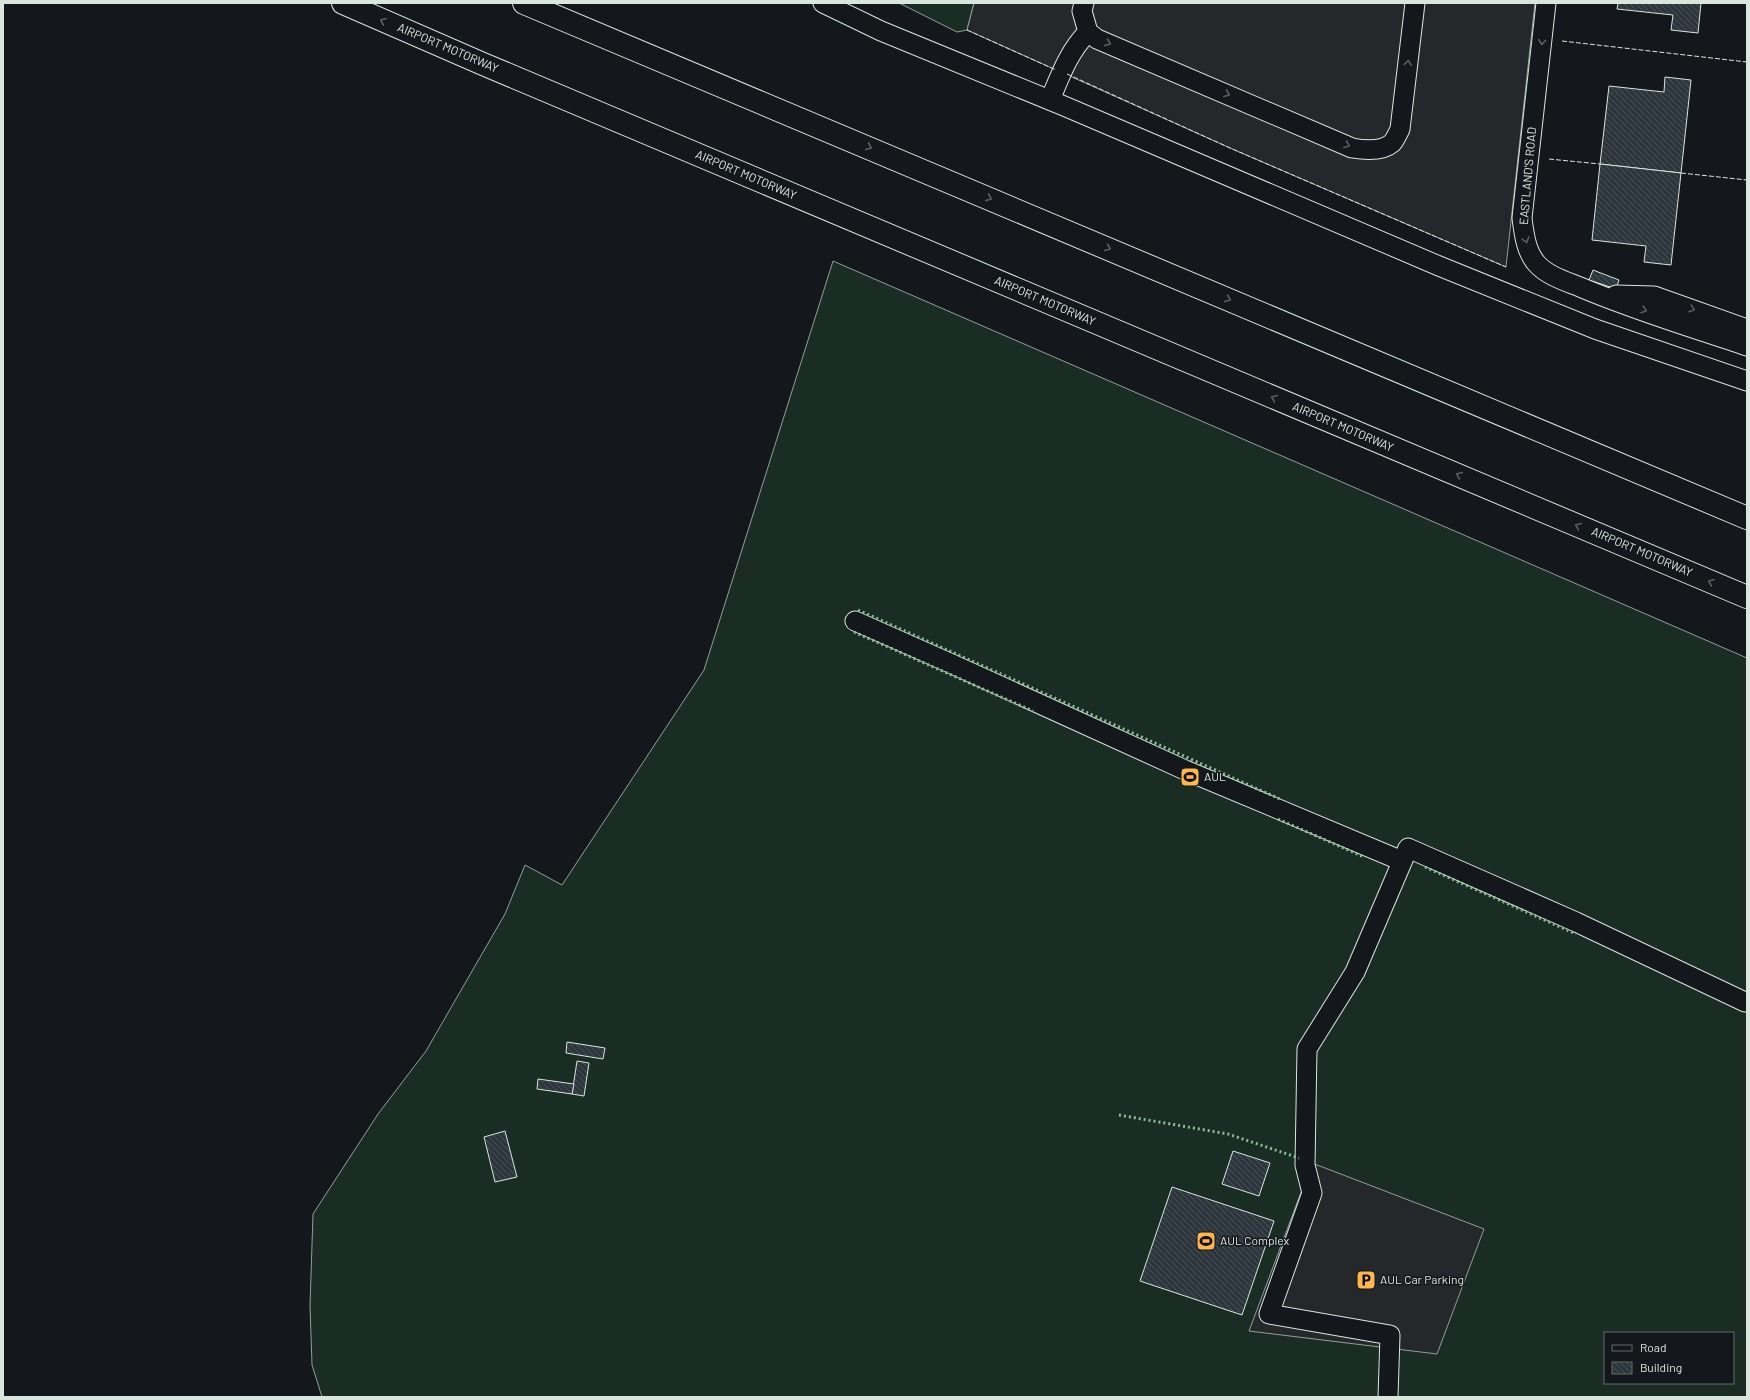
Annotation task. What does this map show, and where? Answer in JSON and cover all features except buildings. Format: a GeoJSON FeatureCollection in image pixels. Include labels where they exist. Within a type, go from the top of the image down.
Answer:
{"type":"FeatureCollection","features":[{"type":"Feature","properties":{"kind":"highway","name":"AIRPORT MOTORWAY"},"geometry":{"type":"LineString","coordinates":[[343,3],[491,67],[1747,597]]}},
{"type":"Feature","properties":{"kind":"highway"},"geometry":{"type":"LineString","coordinates":[[524,3],[1747,518]]}},
{"type":"Feature","properties":{"kind":"highway"},"geometry":{"type":"LineString","coordinates":[[555,3],[684,65],[833,132]]}},
{"type":"Feature","properties":{"kind":"lane"},"geometry":{"type":"LineString","coordinates":[[824,3],[881,31],[1050,100],[1439,266],[1595,329],[1747,380]]}},
{"type":"Feature","properties":{"kind":"lane"},"geometry":{"type":"LineString","coordinates":[[1084,3],[1082,11],[1088,32],[1097,39],[1352,148],[1368,150],[1383,148],[1392,143],[1400,129],[1415,3]]}},
{"type":"Feature","properties":{"kind":"lane","name":"EASTLAND'S ROAD"},"geometry":{"type":"LineString","coordinates":[[1546,3],[1522,218],[1524,235],[1530,254],[1537,265],[1552,276],[1599,295],[1747,346]]}},
{"type":"Feature","properties":{"kind":"lane"},"geometry":{"type":"LineString","coordinates":[[1050,100],[1061,72],[1077,43],[1088,32]]}},
{"type":"Feature","properties":{"kind":"lane"},"geometry":{"type":"LineString","coordinates":[[1599,295],[1654,296],[1747,329]]}},
{"type":"Feature","properties":{"kind":"lane"},"geometry":{"type":"LineString","coordinates":[[855,621],[1185,770],[1402,861]]}},
{"type":"Feature","properties":{"kind":"lane"},"geometry":{"type":"LineString","coordinates":[[1388,1397],[1390,1335],[1269,1314],[1312,1193],[1305,1165],[1307,1048],[1355,972],[1408,848],[1576,922],[1745,1002]]}},
{"type":"Feature","properties":{"kind":"green space"},"geometry":{"type":"Polygon","coordinates":[[[899,3],[974,3],[967,30],[957,32],[899,3]]]}},
{"type":"Feature","properties":{"kind":"green space","name":"AUL"},"geometry":{"type":"Polygon","coordinates":[[[833,261],[1747,658],[1747,1397],[322,1397],[312,1365],[310,1306],[313,1214],[378,1114],[426,1051],[505,914],[525,865],[562,885],[704,670],[833,261]]]}},
{"type":"Feature","properties":{"kind":"shaded area"},"geometry":{"type":"Polygon","coordinates":[[[974,3],[1535,3],[1506,267],[1230,148],[967,30],[974,3]]]}},
{"type":"Feature","properties":{"kind":"shaded area","name":"AUL Car Parking"},"geometry":{"type":"Polygon","coordinates":[[[1312,1163],[1484,1229],[1437,1354],[1249,1331],[1312,1163]]]}},
{"type":"Feature","properties":{"kind":"hedge"},"geometry":{"type":"LineString","coordinates":[[858,610],[1280,799]]}},
{"type":"Feature","properties":{"kind":"hedge"},"geometry":{"type":"LineString","coordinates":[[854,632],[1033,711]]}},
{"type":"Feature","properties":{"kind":"hedge"},"geometry":{"type":"LineString","coordinates":[[1278,819],[1364,857]]}},
{"type":"Feature","properties":{"kind":"hedge"},"geometry":{"type":"LineString","coordinates":[[1425,867],[1576,934]]}},
{"type":"Feature","properties":{"kind":"hedge"},"geometry":{"type":"LineString","coordinates":[[1119,1115],[1228,1134],[1299,1158]]}},
{"type":"Feature","properties":{"kind":"fence"},"geometry":{"type":"LineString","coordinates":[[967,30],[1056,70]]}},
{"type":"Feature","properties":{"kind":"fence"},"geometry":{"type":"LineString","coordinates":[[1562,41],[1747,62]]}},
{"type":"Feature","properties":{"kind":"fence"},"geometry":{"type":"LineString","coordinates":[[1067,74],[1230,148],[1506,267]]}},
{"type":"Feature","properties":{"kind":"fence"},"geometry":{"type":"LineString","coordinates":[[1549,159],[1600,164]]}},
{"type":"Feature","properties":{"kind":"fence"},"geometry":{"type":"LineString","coordinates":[[1681,173],[1747,180]]}},
{"type":"Feature","properties":{"kind":"place","name":"AUL"},"geometry":{"type":"Point","coordinates":[1190,777]}},
{"type":"Feature","properties":{"kind":"place","name":"AUL Complex"},"geometry":{"type":"Point","coordinates":[1206,1241]}},
{"type":"Feature","properties":{"kind":"place","name":"AUL Car Parking"},"geometry":{"type":"Point","coordinates":[1366,1280]}}]}
